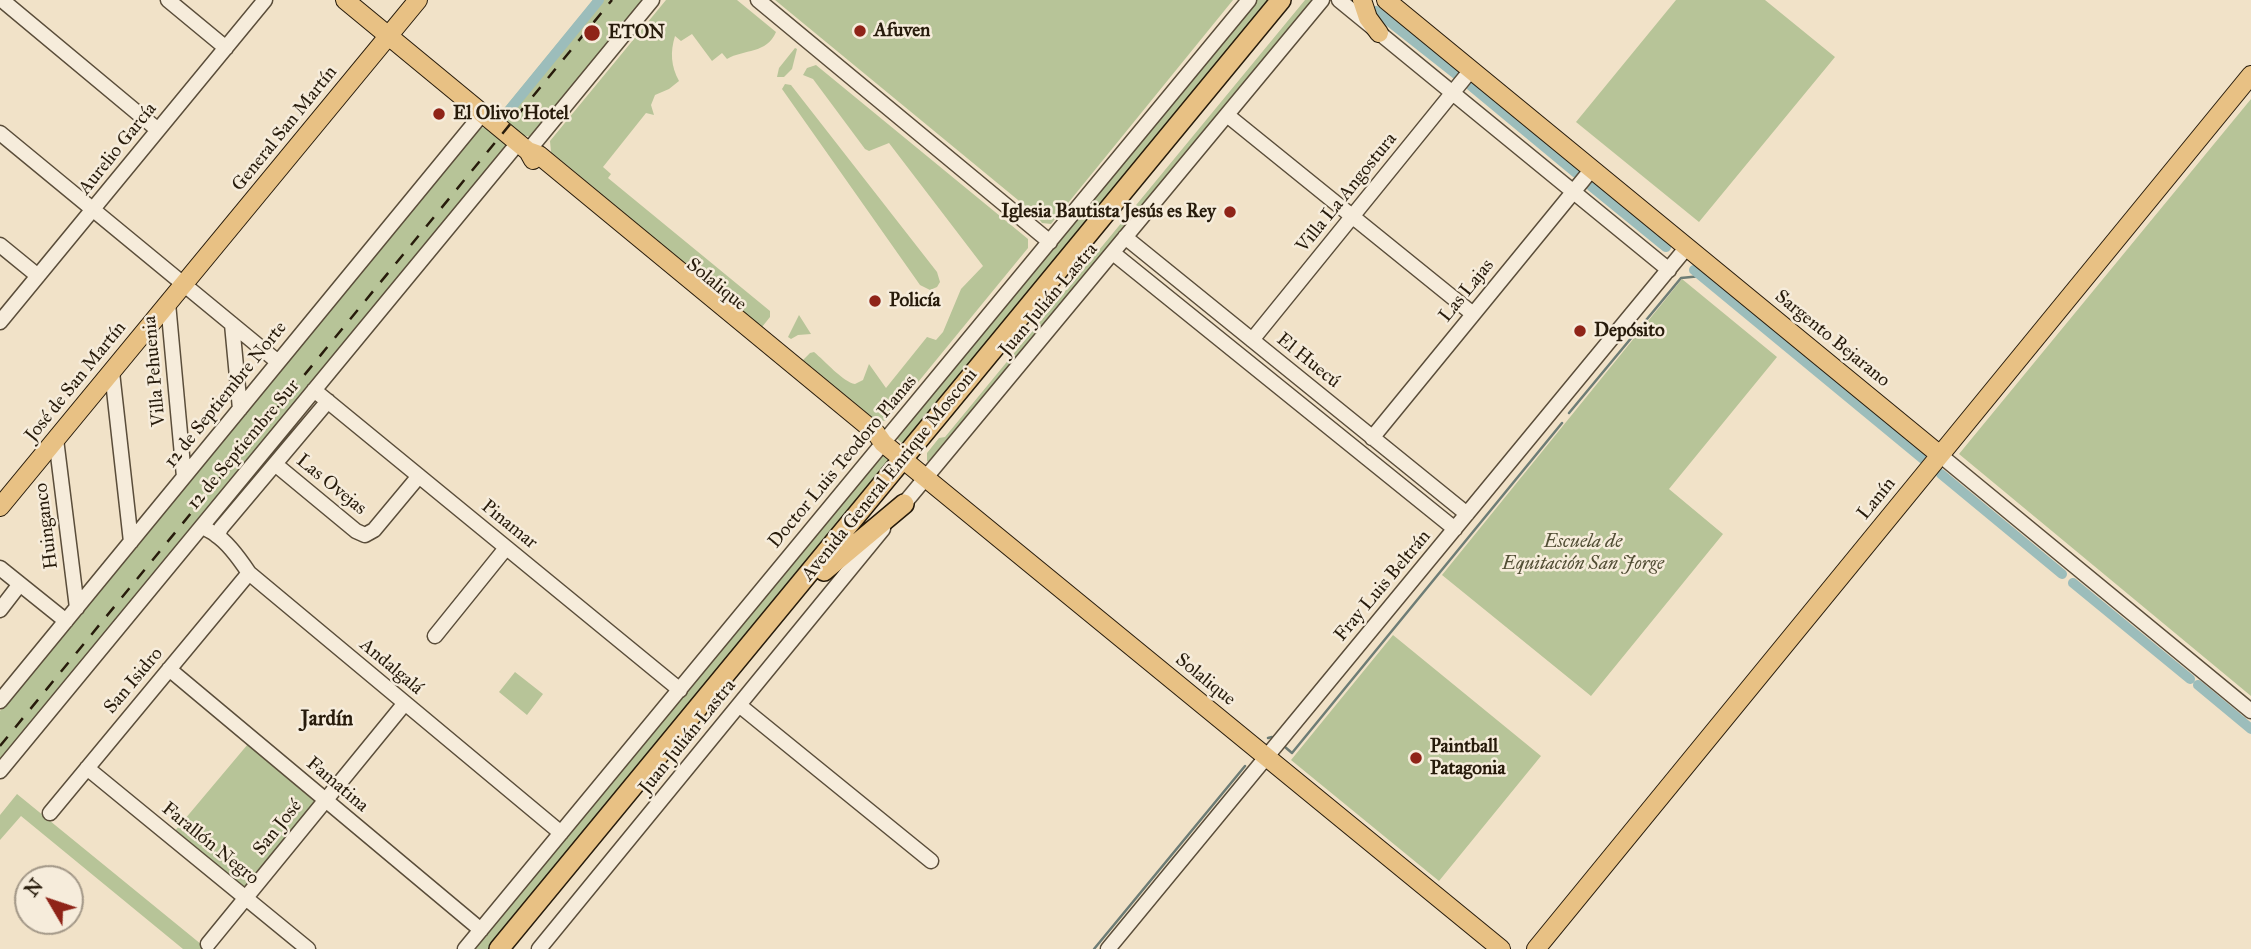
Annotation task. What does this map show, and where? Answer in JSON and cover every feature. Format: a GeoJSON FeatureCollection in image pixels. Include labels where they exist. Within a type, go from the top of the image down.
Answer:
{"type":"FeatureCollection","features":[{"type":"Feature","properties":{"kind":"highway","name":"Avenida General Enrique Mosconi"},"geometry":{"type":"LineString","coordinates":[[513,949],[824,571],[913,468],[1281,0]]}},
{"type":"Feature","properties":{"kind":"highway","name":"Avenida General Enrique Mosconi"},"geometry":{"type":"LineString","coordinates":[[499,949],[913,468],[1295,0]]}},
{"type":"Feature","properties":{"kind":"highway"},"geometry":{"type":"LineString","coordinates":[[824,571],[904,504]]}},
{"type":"Feature","properties":{"kind":"main road","name":"Solalique"},"geometry":{"type":"LineString","coordinates":[[345,0],[523,147],[550,163],[876,433],[883,443],[913,468],[1501,949]]}},
{"type":"Feature","properties":{"kind":"main road","name":"General San Martín"},"geometry":{"type":"LineString","coordinates":[[184,284],[418,0]]}},
{"type":"Feature","properties":{"kind":"main road"},"geometry":{"type":"LineString","coordinates":[[1363,0],[1368,18],[1379,33]]}},
{"type":"Feature","properties":{"kind":"main road","name":"Sargento Bejarano"},"geometry":{"type":"LineString","coordinates":[[1386,0],[1940,454]]}},
{"type":"Feature","properties":{"kind":"main road","name":"Lanín"},"geometry":{"type":"LineString","coordinates":[[1536,949],[2251,75]]}},
{"type":"Feature","properties":{"kind":"main road","name":"José de San Martín"},"geometry":{"type":"LineString","coordinates":[[0,507],[184,284]]}},
{"type":"Feature","properties":{"kind":"street"},"geometry":{"type":"LineString","coordinates":[[2,0],[158,130]]}},
{"type":"Feature","properties":{"kind":"street"},"geometry":{"type":"LineString","coordinates":[[168,0],[226,48]]}},
{"type":"Feature","properties":{"kind":"street","name":"Aurelio García"},"geometry":{"type":"LineString","coordinates":[[0,322],[265,0]]}},
{"type":"Feature","properties":{"kind":"street","name":"12 de Septiembre Sur"},"geometry":{"type":"LineString","coordinates":[[0,771],[314,390],[652,0]]}},
{"type":"Feature","properties":{"kind":"street"},"geometry":{"type":"LineString","coordinates":[[758,0],[1049,242]]}},
{"type":"Feature","properties":{"kind":"street","name":"Doctor Luis Teodoro Planas"},"geometry":{"type":"LineString","coordinates":[[465,949],[1249,0]]}},
{"type":"Feature","properties":{"kind":"street","name":"Juan Julián Lastra"},"geometry":{"type":"LineString","coordinates":[[539,949],[904,504],[913,468],[1113,253],[1322,0]]}},
{"type":"Feature","properties":{"kind":"street"},"geometry":{"type":"LineString","coordinates":[[1339,0],[1669,270]]}},
{"type":"Feature","properties":{"kind":"street","name":"Villa La Angostura"},"geometry":{"type":"LineString","coordinates":[[1252,340],[1471,70]]}},
{"type":"Feature","properties":{"kind":"street","name":"12 de Septiembre Norte"},"geometry":{"type":"LineString","coordinates":[[0,701],[482,114]]}},
{"type":"Feature","properties":{"kind":"street"},"geometry":{"type":"LineString","coordinates":[[1227,115],[1473,314]]}},
{"type":"Feature","properties":{"kind":"street"},"geometry":{"type":"LineString","coordinates":[[0,133],[278,362]]}},
{"type":"Feature","properties":{"kind":"street","name":"Las Lajas"},"geometry":{"type":"LineString","coordinates":[[1372,438],[1592,169]]}},
{"type":"Feature","properties":{"kind":"street","name":"El Huecú"},"geometry":{"type":"LineString","coordinates":[[1125,237],[1467,514]]}},
{"type":"Feature","properties":{"kind":"street"},"geometry":{"type":"LineString","coordinates":[[0,245],[38,276]]}},
{"type":"Feature","properties":{"kind":"street","name":"Fray Luis Beltrán"},"geometry":{"type":"LineString","coordinates":[[1108,949],[1687,247]]}},
{"type":"Feature","properties":{"kind":"street","name":"El Huecú"},"geometry":{"type":"LineString","coordinates":[[1113,253],[1455,529]]}},
{"type":"Feature","properties":{"kind":"street","name":"Villa Pehuenia"},"geometry":{"type":"LineString","coordinates":[[168,303],[184,477]]}},
{"type":"Feature","properties":{"kind":"street"},"geometry":{"type":"LineString","coordinates":[[232,324],[240,409]]}},
{"type":"Feature","properties":{"kind":"street"},"geometry":{"type":"LineString","coordinates":[[112,372],[131,542]]}},
{"type":"Feature","properties":{"kind":"street","name":"Pinamar"},"geometry":{"type":"LineString","coordinates":[[314,390],[680,690]]}},
{"type":"Feature","properties":{"kind":"street"},"geometry":{"type":"LineString","coordinates":[[218,535],[221,528],[328,401]]}},
{"type":"Feature","properties":{"kind":"street","name":"Huinganco"},"geometry":{"type":"LineString","coordinates":[[56,439],[77,608]]}},
{"type":"Feature","properties":{"kind":"street","name":"Sargento Bejarano"},"geometry":{"type":"LineString","coordinates":[[1940,454],[2251,711]]}},
{"type":"Feature","properties":{"kind":"street","name":"Las Ovejas"},"geometry":{"type":"LineString","coordinates":[[275,464],[356,531],[365,535],[374,530],[419,476]]}},
{"type":"Feature","properties":{"kind":"street","name":"Andalgalá"},"geometry":{"type":"LineString","coordinates":[[202,526],[218,535],[248,573],[561,833]]}},
{"type":"Feature","properties":{"kind":"street"},"geometry":{"type":"LineString","coordinates":[[435,636],[506,548]]}},
{"type":"Feature","properties":{"kind":"street"},"geometry":{"type":"LineString","coordinates":[[0,568],[66,621]]}},
{"type":"Feature","properties":{"kind":"street","name":"San Isidro"},"geometry":{"type":"LineString","coordinates":[[50,813],[248,573]]}},
{"type":"Feature","properties":{"kind":"street"},"geometry":{"type":"LineString","coordinates":[[0,610],[20,584]]}},
{"type":"Feature","properties":{"kind":"street","name":"Famatina"},"geometry":{"type":"LineString","coordinates":[[169,670],[481,930]]}},
{"type":"Feature","properties":{"kind":"street","name":"San José"},"geometry":{"type":"LineString","coordinates":[[208,944],[405,704]]}},
{"type":"Feature","properties":{"kind":"street"},"geometry":{"type":"LineString","coordinates":[[739,705],[930,861]]}},
{"type":"Feature","properties":{"kind":"street","name":"Farallón Negro"},"geometry":{"type":"LineString","coordinates":[[87,768],[308,949]]}},
{"type":"Feature","properties":{"kind":"green space"},"geometry":{"type":"Polygon","coordinates":[[[593,0],[645,0],[531,137],[522,135],[498,116],[593,0]]]}},
{"type":"Feature","properties":{"kind":"green space"},"geometry":{"type":"Polygon","coordinates":[[[666,0],[737,0],[776,32],[761,48],[727,59],[722,53],[712,61],[692,34],[681,41],[675,36],[672,59],[679,81],[655,95],[651,105],[654,115],[646,113],[603,167],[611,174],[608,178],[770,311],[770,317],[762,327],[551,152],[550,141],[666,0]]]}},
{"type":"Feature","properties":{"kind":"green space"},"geometry":{"type":"Polygon","coordinates":[[[775,0],[1233,0],[1051,224],[1042,223],[1035,214],[775,0]]]}},
{"type":"Feature","properties":{"kind":"green space"},"geometry":{"type":"Polygon","coordinates":[[[1255,0],[1268,0],[902,443],[896,438],[1255,0]]]}},
{"type":"Feature","properties":{"kind":"green space"},"geometry":{"type":"Polygon","coordinates":[[[1305,0],[1315,0],[930,463],[927,461],[927,453],[939,438],[945,437],[1305,0]]]}},
{"type":"Feature","properties":{"kind":"green space"},"geometry":{"type":"Polygon","coordinates":[[[1676,0],[1765,0],[1835,57],[1699,222],[1576,122],[1676,0]]]}},
{"type":"Feature","properties":{"kind":"green space"},"geometry":{"type":"Polygon","coordinates":[[[795,48],[797,49],[792,69],[784,77],[777,77],[779,68],[795,48]]]}},
{"type":"Feature","properties":{"kind":"green space"},"geometry":{"type":"Polygon","coordinates":[[[816,65],[1028,239],[1028,248],[887,420],[878,422],[803,360],[814,352],[840,375],[855,384],[863,380],[869,364],[886,388],[927,337],[936,340],[943,332],[961,289],[983,266],[889,143],[869,151],[865,149],[813,79],[803,75],[807,68],[816,65]]]}},
{"type":"Feature","properties":{"kind":"green space"},"geometry":{"type":"Polygon","coordinates":[[[785,84],[791,85],[937,272],[940,282],[937,287],[930,290],[920,285],[782,89],[785,84]]]}},
{"type":"Feature","properties":{"kind":"green space"},"geometry":{"type":"Polygon","coordinates":[[[2251,99],[2251,696],[1959,454],[2251,99]]]}},
{"type":"Feature","properties":{"kind":"green space"},"geometry":{"type":"Polygon","coordinates":[[[479,127],[495,134],[507,147],[0,767],[0,711],[479,127]]]}},
{"type":"Feature","properties":{"kind":"green space","name":"Escuela de Equitación San Jorge"},"geometry":{"type":"Polygon","coordinates":[[[1682,279],[1777,357],[1669,489],[1723,534],[1591,696],[1442,575],[1682,279]]]}},
{"type":"Feature","properties":{"kind":"green space"},"geometry":{"type":"Polygon","coordinates":[[[799,315],[811,334],[798,335],[791,339],[788,337],[799,315]]]}},
{"type":"Feature","properties":{"kind":"green space"},"geometry":{"type":"Polygon","coordinates":[[[882,453],[892,459],[879,480],[871,481],[488,949],[472,949],[882,453]]]}},
{"type":"Feature","properties":{"kind":"green space","name":"Paintball Patagonia"},"geometry":{"type":"Polygon","coordinates":[[[1393,635],[1541,756],[1439,881],[1291,760],[1393,635]]]}},
{"type":"Feature","properties":{"kind":"green space"},"geometry":{"type":"Polygon","coordinates":[[[515,672],[543,694],[527,715],[499,692],[515,672]]]}},
{"type":"Feature","properties":{"kind":"green space"},"geometry":{"type":"Polygon","coordinates":[[[248,744],[315,802],[248,887],[245,887],[174,832],[248,744]]]}},
{"type":"Feature","properties":{"kind":"green space"},"geometry":{"type":"Polygon","coordinates":[[[17,794],[207,949],[183,949],[84,865],[21,816],[0,840],[0,815],[17,794]]]}},
{"type":"Feature","properties":{"kind":"waterway"},"geometry":{"type":"LineString","coordinates":[[506,114],[599,0]]}},
{"type":"Feature","properties":{"kind":"waterway"},"geometry":{"type":"LineString","coordinates":[[1376,11],[1456,74]]}},
{"type":"Feature","properties":{"kind":"waterway"},"geometry":{"type":"LineString","coordinates":[[1471,86],[1576,173]]}},
{"type":"Feature","properties":{"kind":"waterway"},"geometry":{"type":"LineString","coordinates":[[1591,186],[1666,247]]}},
{"type":"Feature","properties":{"kind":"waterway"},"geometry":{"type":"LineString","coordinates":[[1694,270],[1923,459]]}},
{"type":"Feature","properties":{"kind":"waterway"},"geometry":{"type":"LineString","coordinates":[[1569,413],[1681,278],[1701,276]]}},
{"type":"Feature","properties":{"kind":"waterway"},"geometry":{"type":"LineString","coordinates":[[1285,747],[1292,753],[1562,423]]}},
{"type":"Feature","properties":{"kind":"waterway"},"geometry":{"type":"LineString","coordinates":[[1941,474],[2062,574]]}},
{"type":"Feature","properties":{"kind":"waterway"},"geometry":{"type":"LineString","coordinates":[[2073,583],[2190,679]]}},
{"type":"Feature","properties":{"kind":"waterway"},"geometry":{"type":"LineString","coordinates":[[2198,685],[2251,729]]}},
{"type":"Feature","properties":{"kind":"waterway"},"geometry":{"type":"LineString","coordinates":[[1268,738],[1272,737]]}},
{"type":"Feature","properties":{"kind":"waterway"},"geometry":{"type":"LineString","coordinates":[[1094,949],[1245,766]]}},
{"type":"Feature","properties":{"kind":"railway"},"geometry":{"type":"LineString","coordinates":[[0,746],[612,0]]}},
{"type":"Feature","properties":{"kind":"place","name":"Afuven"},"geometry":{"type":"Point","coordinates":[860,31]}},
{"type":"Feature","properties":{"kind":"place","name":"ETON"},"geometry":{"type":"Point","coordinates":[592,33]}},
{"type":"Feature","properties":{"kind":"place","name":"El Olivo Hotel"},"geometry":{"type":"Point","coordinates":[439,114]}},
{"type":"Feature","properties":{"kind":"place","name":"Iglesia Bautista Jesús es Rey"},"geometry":{"type":"Point","coordinates":[1230,212]}},
{"type":"Feature","properties":{"kind":"place","name":"Policía"},"geometry":{"type":"Point","coordinates":[875,301]}},
{"type":"Feature","properties":{"kind":"place","name":"Depósito"},"geometry":{"type":"Point","coordinates":[1580,331]}},
{"type":"Feature","properties":{"kind":"place","name":"Paintball Patagonia"},"geometry":{"type":"Point","coordinates":[1416,758]}},
{"type":"Feature","properties":{"kind":"district","name":"Jardín"},"geometry":{"type":"Point","coordinates":[327,720]}}]}
